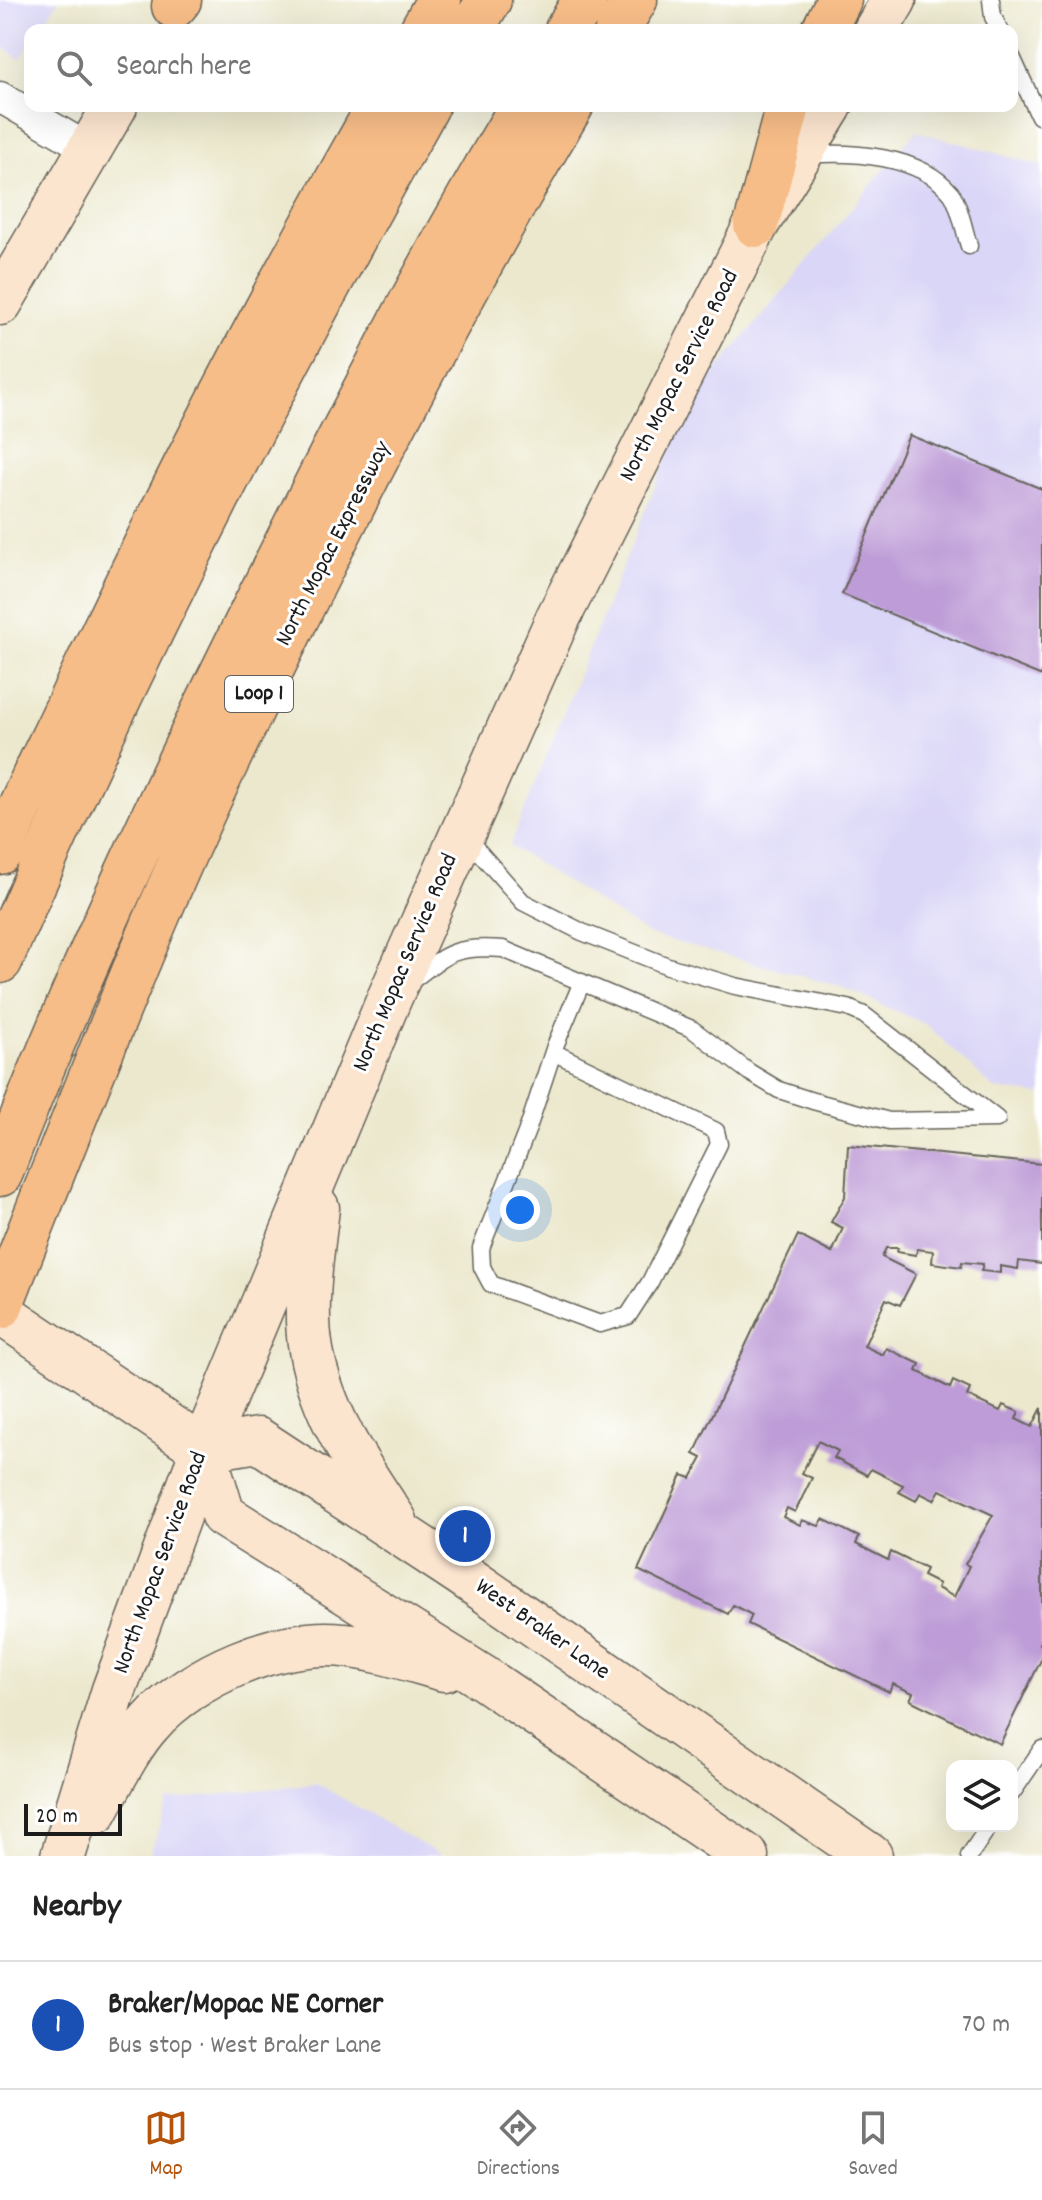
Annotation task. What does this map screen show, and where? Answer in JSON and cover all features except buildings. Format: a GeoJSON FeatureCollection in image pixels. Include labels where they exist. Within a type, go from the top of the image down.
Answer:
{"type":"FeatureCollection","features":[{"type":"Feature","properties":{"kind":"highway"},"geometry":{"type":"LineString","coordinates":[[425,24],[439,0]]}},
{"type":"Feature","properties":{"kind":"highway"},"geometry":{"type":"LineString","coordinates":[[475,24],[489,0]]}},
{"type":"Feature","properties":{"kind":"highway"},"geometry":{"type":"LineString","coordinates":[[571,24],[585,0]]}},
{"type":"Feature","properties":{"kind":"highway"},"geometry":{"type":"LineString","coordinates":[[621,24],[635,0]]}},
{"type":"Feature","properties":{"kind":"highway"},"geometry":{"type":"LineString","coordinates":[[827,24],[839,0]]}},
{"type":"Feature","properties":{"kind":"highway"},"geometry":{"type":"LineString","coordinates":[[0,852],[131,573],[197,442],[309,229],[376,112]]}},
{"type":"Feature","properties":{"kind":"highway"},"geometry":{"type":"LineString","coordinates":[[0,961],[47,851],[139,654],[214,503],[338,266],[424,112]]}},
{"type":"Feature","properties":{"kind":"highway"},"geometry":{"type":"LineString","coordinates":[[0,1174],[130,866],[215,686],[408,308],[519,112]]}},
{"type":"Feature","properties":{"kind":"highway","name":"North Mopac Expressway"},"geometry":{"type":"LineString","coordinates":[[0,1309],[71,1126],[169,890],[249,714],[342,525],[452,315],[568,112]]}},
{"type":"Feature","properties":{"kind":"highway"},"geometry":{"type":"LineString","coordinates":[[756,225],[786,112]]}},
{"type":"Feature","properties":{"kind":"main road"},"geometry":{"type":"LineString","coordinates":[[880,24],[894,0]]}},
{"type":"Feature","properties":{"kind":"main road"},"geometry":{"type":"LineString","coordinates":[[0,303],[111,112]]}},
{"type":"Feature","properties":{"kind":"main road","name":"North Mopac Service Road"},"geometry":{"type":"LineString","coordinates":[[63,1856],[114,1690],[203,1449],[389,999],[558,618],[756,225],[826,112]]}},
{"type":"Feature","properties":{"kind":"main road"},"geometry":{"type":"LineString","coordinates":[[322,1160],[309,1283],[310,1348],[319,1381],[347,1449],[408,1540]]}},
{"type":"Feature","properties":{"kind":"main road"},"geometry":{"type":"LineString","coordinates":[[0,1309],[203,1449],[223,1515],[485,1679],[746,1856]]}},
{"type":"Feature","properties":{"kind":"main road","name":"West Braker Lane"},"geometry":{"type":"LineString","coordinates":[[203,1449],[258,1440],[460,1573],[870,1856]]}},
{"type":"Feature","properties":{"kind":"main road"},"geometry":{"type":"LineString","coordinates":[[71,1856],[114,1777],[149,1723],[195,1684],[254,1658],[294,1647],[341,1644],[485,1679]]}},
{"type":"Feature","properties":{"kind":"street"},"geometry":{"type":"LineString","coordinates":[[0,97],[24,111]]}},
{"type":"Feature","properties":{"kind":"street"},"geometry":{"type":"LineString","coordinates":[[26,112],[89,149]]}},
{"type":"Feature","properties":{"kind":"lane"},"geometry":{"type":"LineString","coordinates":[[991,0],[997,24]]}},
{"type":"Feature","properties":{"kind":"lane"},"geometry":{"type":"LineString","coordinates":[[1018,70],[1039,116]]}},
{"type":"Feature","properties":{"kind":"lane"},"geometry":{"type":"LineString","coordinates":[[800,155],[837,152],[879,156],[925,173],[953,194],[969,246]]}},
{"type":"Feature","properties":{"kind":"lane"},"geometry":{"type":"LineString","coordinates":[[389,999],[447,953],[474,946],[503,949],[692,1029],[756,1077],[779,1090],[889,1121],[997,1119],[864,1015],[848,1008],[735,986],[668,966],[582,932],[523,902],[462,833]]}},
{"type":"Feature","properties":{"kind":"lane"},"geometry":{"type":"LineString","coordinates":[[553,1052],[716,1131],[719,1144],[650,1282],[628,1316],[600,1324],[491,1284],[482,1267],[481,1248],[528,1128],[553,1052],[582,982]]}},
{"type":"Feature","properties":{"kind":"lane"},"geometry":{"type":"LineString","coordinates":[[1018,1784],[1042,1749]]}},
{"type":"Feature","properties":{"kind":"lane"},"geometry":{"type":"LineString","coordinates":[[969,1856],[985,1832]]}},
{"type":"Feature","properties":{"kind":"shaded area"},"geometry":{"type":"Polygon","coordinates":[[[0,0],[59,0],[43,24],[24,24],[24,53],[20,59],[0,45],[0,0]]]}},
{"type":"Feature","properties":{"kind":"shaded area"},"geometry":{"type":"Polygon","coordinates":[[[916,131],[1042,166],[1042,1095],[994,1089],[927,1025],[842,987],[650,935],[510,846],[688,405],[916,131]]]}},
{"type":"Feature","properties":{"kind":"shaded area"},"geometry":{"type":"Polygon","coordinates":[[[316,1783],[442,1856],[149,1856],[168,1801],[316,1783]]]}},
{"type":"Feature","properties":{"kind":"place","name":"Braker/Mopac NE Corner"},"geometry":{"type":"Point","coordinates":[465,1536]}}]}
